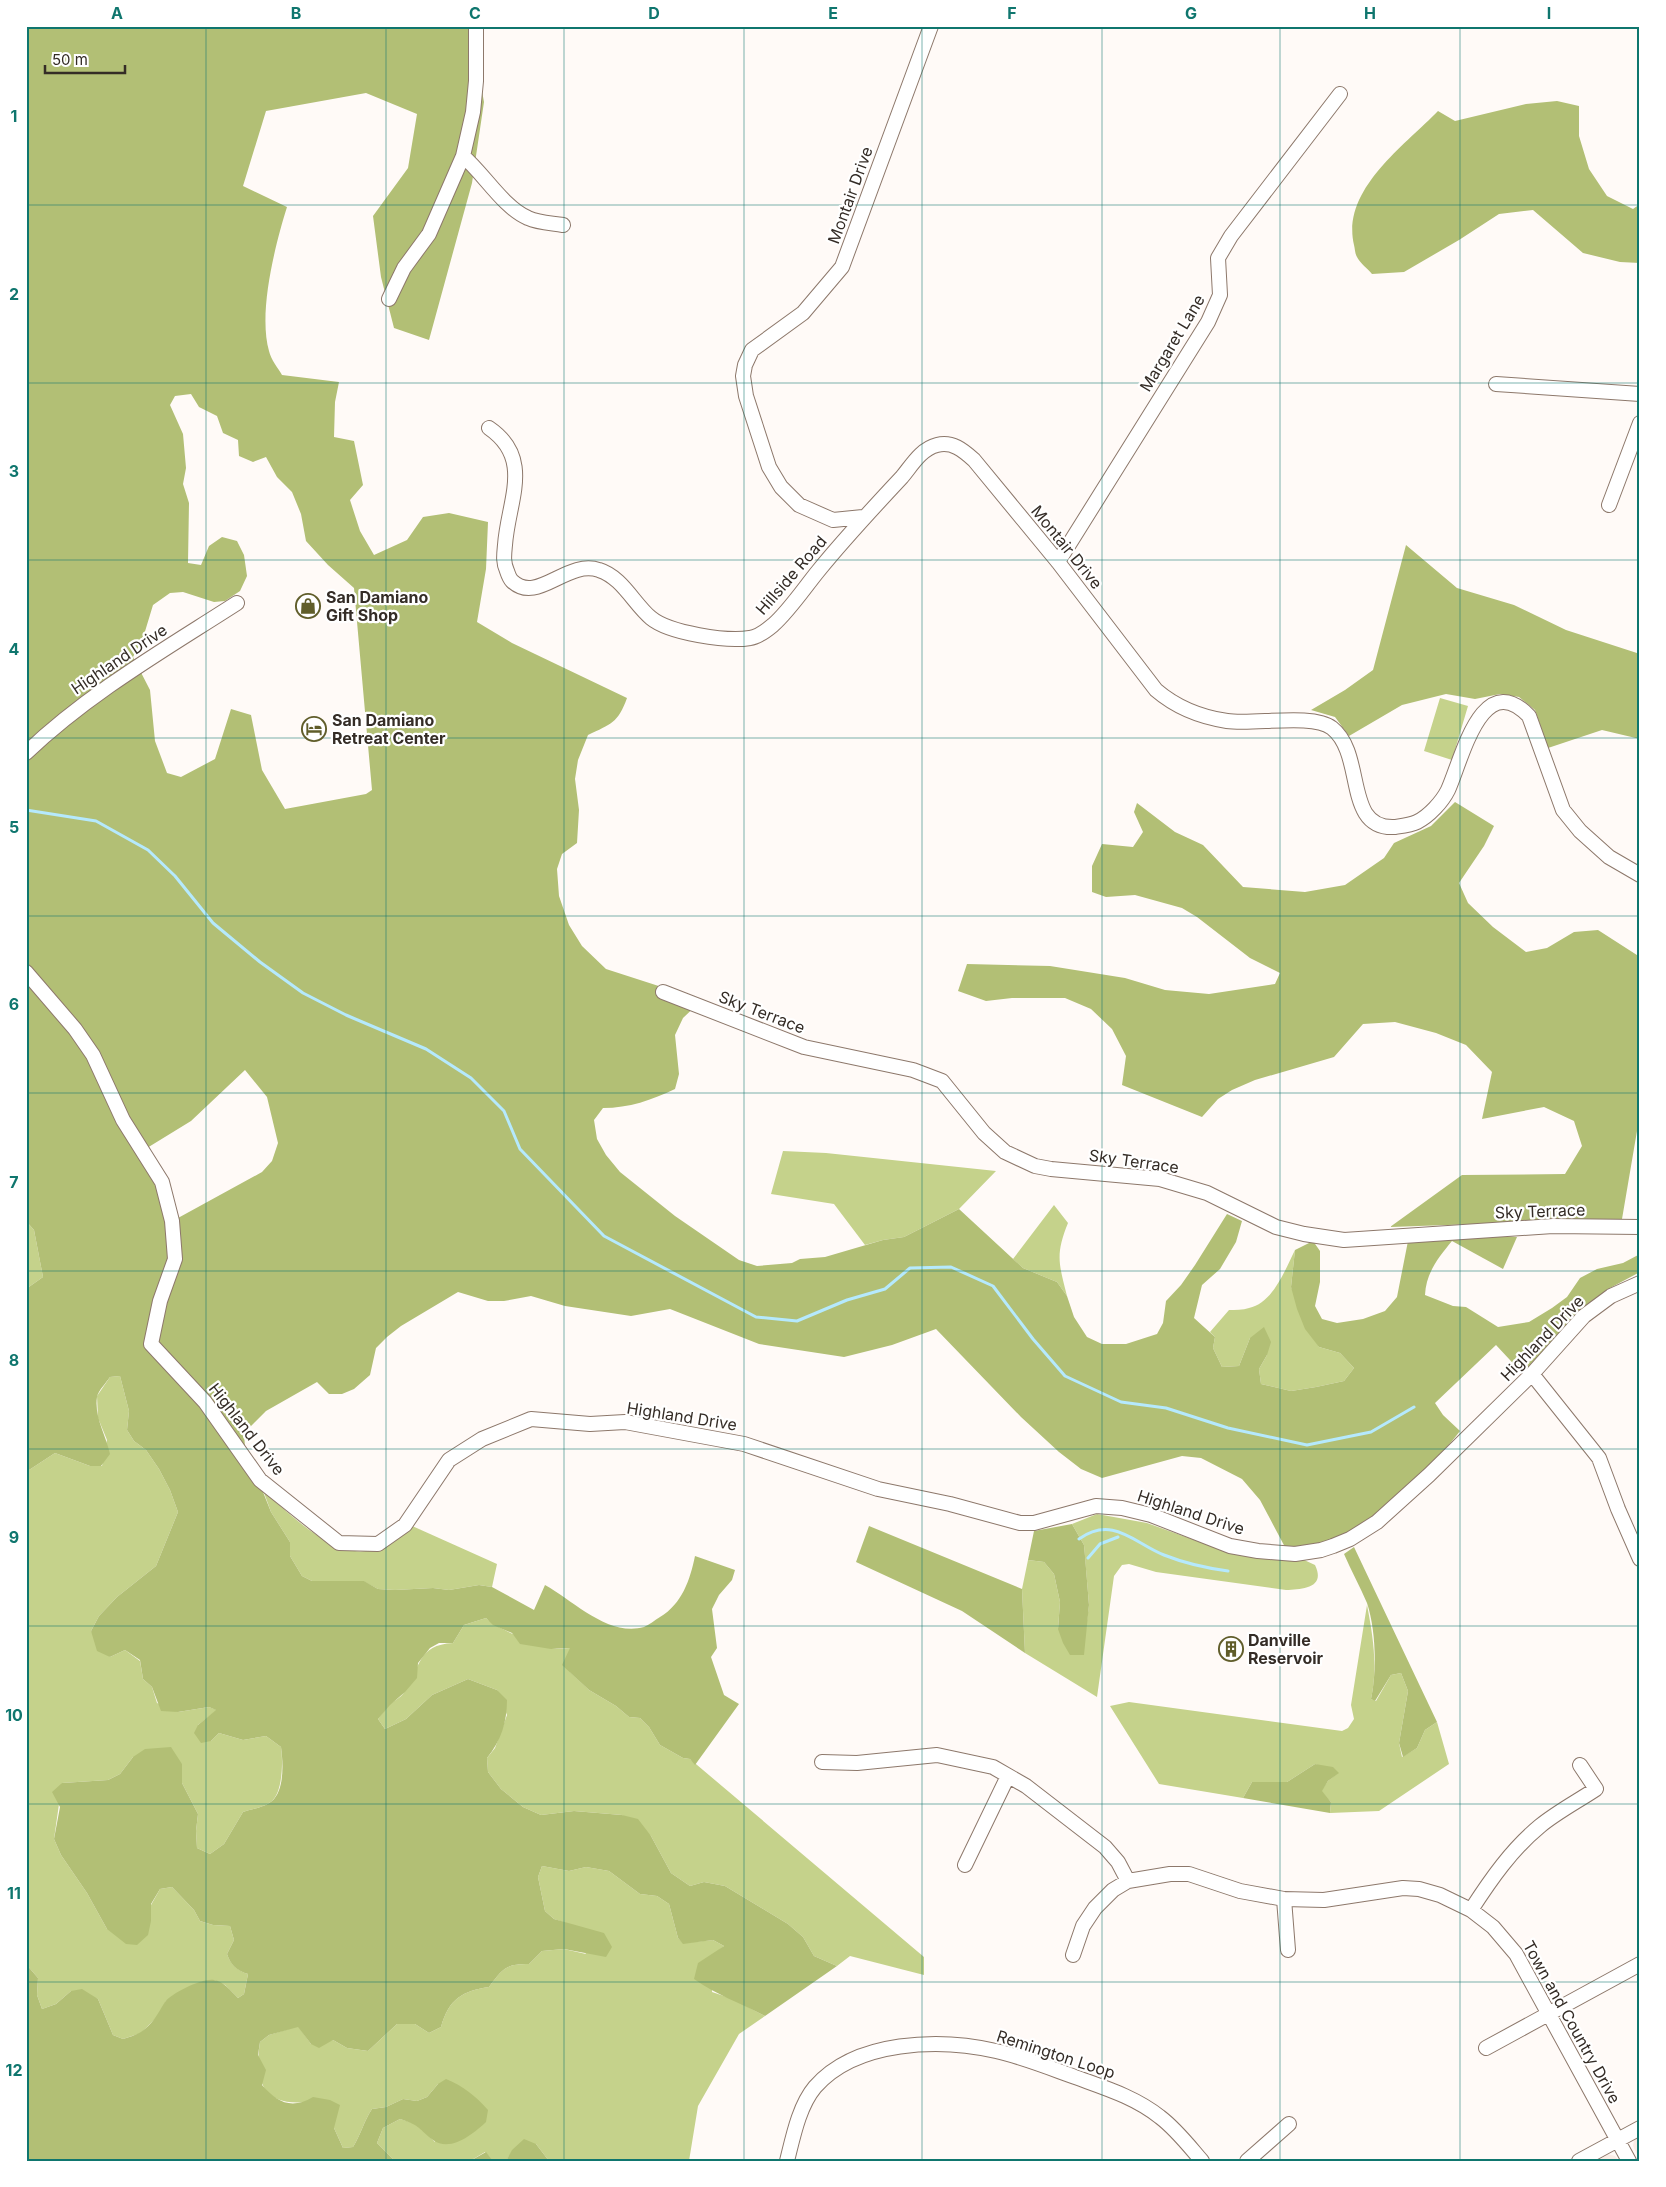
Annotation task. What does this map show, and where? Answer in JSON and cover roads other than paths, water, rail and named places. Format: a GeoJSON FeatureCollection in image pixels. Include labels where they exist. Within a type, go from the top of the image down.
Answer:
{"type":"FeatureCollection","features":[{"type":"Feature","properties":{"kind":"street"},"geometry":{"type":"LineString","coordinates":[[389,299],[404,268],[430,234],[463,156],[476,81],[476,26]]}},
{"type":"Feature","properties":{"kind":"street","name":"Montair Drive"},"geometry":{"type":"LineString","coordinates":[[931,26],[842,267],[803,313],[752,350],[745,365],[743,376],[746,396],[769,467],[781,487],[799,505],[833,520],[863,517],[923,451],[937,445],[949,444],[962,450],[974,460],[1058,562],[1156,690],[1172,703],[1193,713],[1228,721],[1312,721],[1330,726],[1343,739],[1349,750],[1360,802],[1366,814],[1375,824],[1385,827],[1416,823],[1429,814],[1447,792],[1475,724],[1482,713],[1497,702],[1510,701],[1519,705],[1529,716],[1563,810],[1580,832],[1609,857],[1640,876]]}},
{"type":"Feature","properties":{"kind":"street","name":"Margaret Lane"},"geometry":{"type":"LineString","coordinates":[[1058,562],[1208,322],[1220,295],[1218,258],[1227,243],[1340,94]]}},
{"type":"Feature","properties":{"kind":"street"},"geometry":{"type":"LineString","coordinates":[[463,156],[478,169],[509,206],[519,214],[537,221],[563,225]]}},
{"type":"Feature","properties":{"kind":"street"},"geometry":{"type":"LineString","coordinates":[[1496,384],[1640,394]]}},
{"type":"Feature","properties":{"kind":"street"},"geometry":{"type":"LineString","coordinates":[[1608,505],[1640,424]]}},
{"type":"Feature","properties":{"kind":"street","name":"Hillside Road"},"geometry":{"type":"LineString","coordinates":[[489,428],[497,433],[513,453],[516,473],[506,534],[504,563],[511,581],[528,589],[537,588],[582,567],[600,570],[616,579],[652,619],[670,629],[726,639],[751,638],[758,635],[774,625],[863,517]]}},
{"type":"Feature","properties":{"kind":"street","name":"Highland Drive"},"geometry":{"type":"LineString","coordinates":[[26,753],[57,723],[122,675],[237,603]]}},
{"type":"Feature","properties":{"kind":"street","name":"Highland Drive"},"geometry":{"type":"LineString","coordinates":[[26,972],[75,1029],[93,1055],[123,1120],[162,1182],[172,1221],[175,1259],[160,1301],[151,1344],[204,1402],[260,1480],[339,1543],[378,1544],[405,1525],[449,1460],[482,1439],[531,1419],[590,1424],[625,1422],[744,1444],[878,1489],[950,1504],[1020,1523],[1034,1523],[1096,1506],[1122,1508],[1151,1515],[1230,1546],[1258,1551],[1295,1554],[1322,1550],[1350,1539],[1377,1522],[1429,1475],[1532,1374],[1584,1316],[1611,1296],[1640,1283]]}},
{"type":"Feature","properties":{"kind":"street","name":"Sky Terrace"},"geometry":{"type":"LineString","coordinates":[[663,992],[804,1047],[913,1070],[942,1081],[984,1133],[998,1146],[1005,1152],[1035,1166],[1160,1179],[1207,1193],[1276,1227],[1304,1234],[1344,1240],[1553,1226],[1640,1227]]}},
{"type":"Feature","properties":{"kind":"street"},"geometry":{"type":"LineString","coordinates":[[1532,1374],[1600,1458],[1618,1509],[1640,1559]]}},
{"type":"Feature","properties":{"kind":"street"},"geometry":{"type":"LineString","coordinates":[[822,1762],[857,1763],[937,1755],[992,1767],[1026,1786],[1105,1847],[1118,1862],[1128,1881]]}},
{"type":"Feature","properties":{"kind":"street"},"geometry":{"type":"LineString","coordinates":[[1471,1910],[1492,1878],[1519,1845],[1542,1824],[1596,1789],[1580,1765]]}},
{"type":"Feature","properties":{"kind":"street"},"geometry":{"type":"LineString","coordinates":[[965,1865],[1008,1776]]}},
{"type":"Feature","properties":{"kind":"street","name":"Town and Country Drive"},"geometry":{"type":"LineString","coordinates":[[1073,1955],[1084,1926],[1095,1908],[1113,1890],[1128,1881],[1170,1874],[1189,1874],[1240,1891],[1284,1900],[1324,1900],[1403,1888],[1419,1888],[1440,1895],[1471,1910],[1505,1940],[1516,1954],[1629,2161]]}},
{"type":"Feature","properties":{"kind":"street"},"geometry":{"type":"LineString","coordinates":[[1284,1900],[1288,1950]]}},
{"type":"Feature","properties":{"kind":"street"},"geometry":{"type":"LineString","coordinates":[[1486,2048],[1640,1964]]}},
{"type":"Feature","properties":{"kind":"street","name":"Remington Loop"},"geometry":{"type":"LineString","coordinates":[[787,2161],[807,2098],[832,2072],[867,2055],[891,2049],[933,2044],[996,2051],[1121,2094],[1160,2116],[1202,2161]]}},
{"type":"Feature","properties":{"kind":"street"},"geometry":{"type":"LineString","coordinates":[[1247,2161],[1289,2124]]}},
{"type":"Feature","properties":{"kind":"street"},"geometry":{"type":"LineString","coordinates":[[1579,2161],[1640,2128]]}},
{"type":"Feature","properties":{"kind":"waterway"},"geometry":{"type":"LineString","coordinates":[[26,810],[96,821],[148,850],[175,876],[213,923],[260,962],[303,993],[346,1015],[426,1049],[471,1078],[504,1111],[520,1149],[604,1236],[756,1317],[797,1321],[847,1300],[885,1289],[910,1268],[951,1267],[993,1286],[1033,1339],[1065,1376],[1121,1402],[1166,1408],[1228,1428],[1307,1445],[1371,1432],[1414,1407]]}},
{"type":"Feature","properties":{"kind":"waterway"},"geometry":{"type":"LineString","coordinates":[[1079,1539],[1091,1532],[1113,1530],[1172,1558],[1195,1565],[1228,1571]]}},
{"type":"Feature","properties":{"kind":"waterway"},"geometry":{"type":"LineString","coordinates":[[1088,1558],[1100,1544],[1118,1537]]}},
{"type":"Feature","properties":{"kind":"place","name":"San Damiano Gift Shop"},"geometry":{"type":"Point","coordinates":[308,606]}},
{"type":"Feature","properties":{"kind":"place","name":"San Damiano Retreat Center"},"geometry":{"type":"Point","coordinates":[314,729]}},
{"type":"Feature","properties":{"kind":"place","name":"Danville Reservoir"},"geometry":{"type":"Point","coordinates":[1231,1649]}}]}
